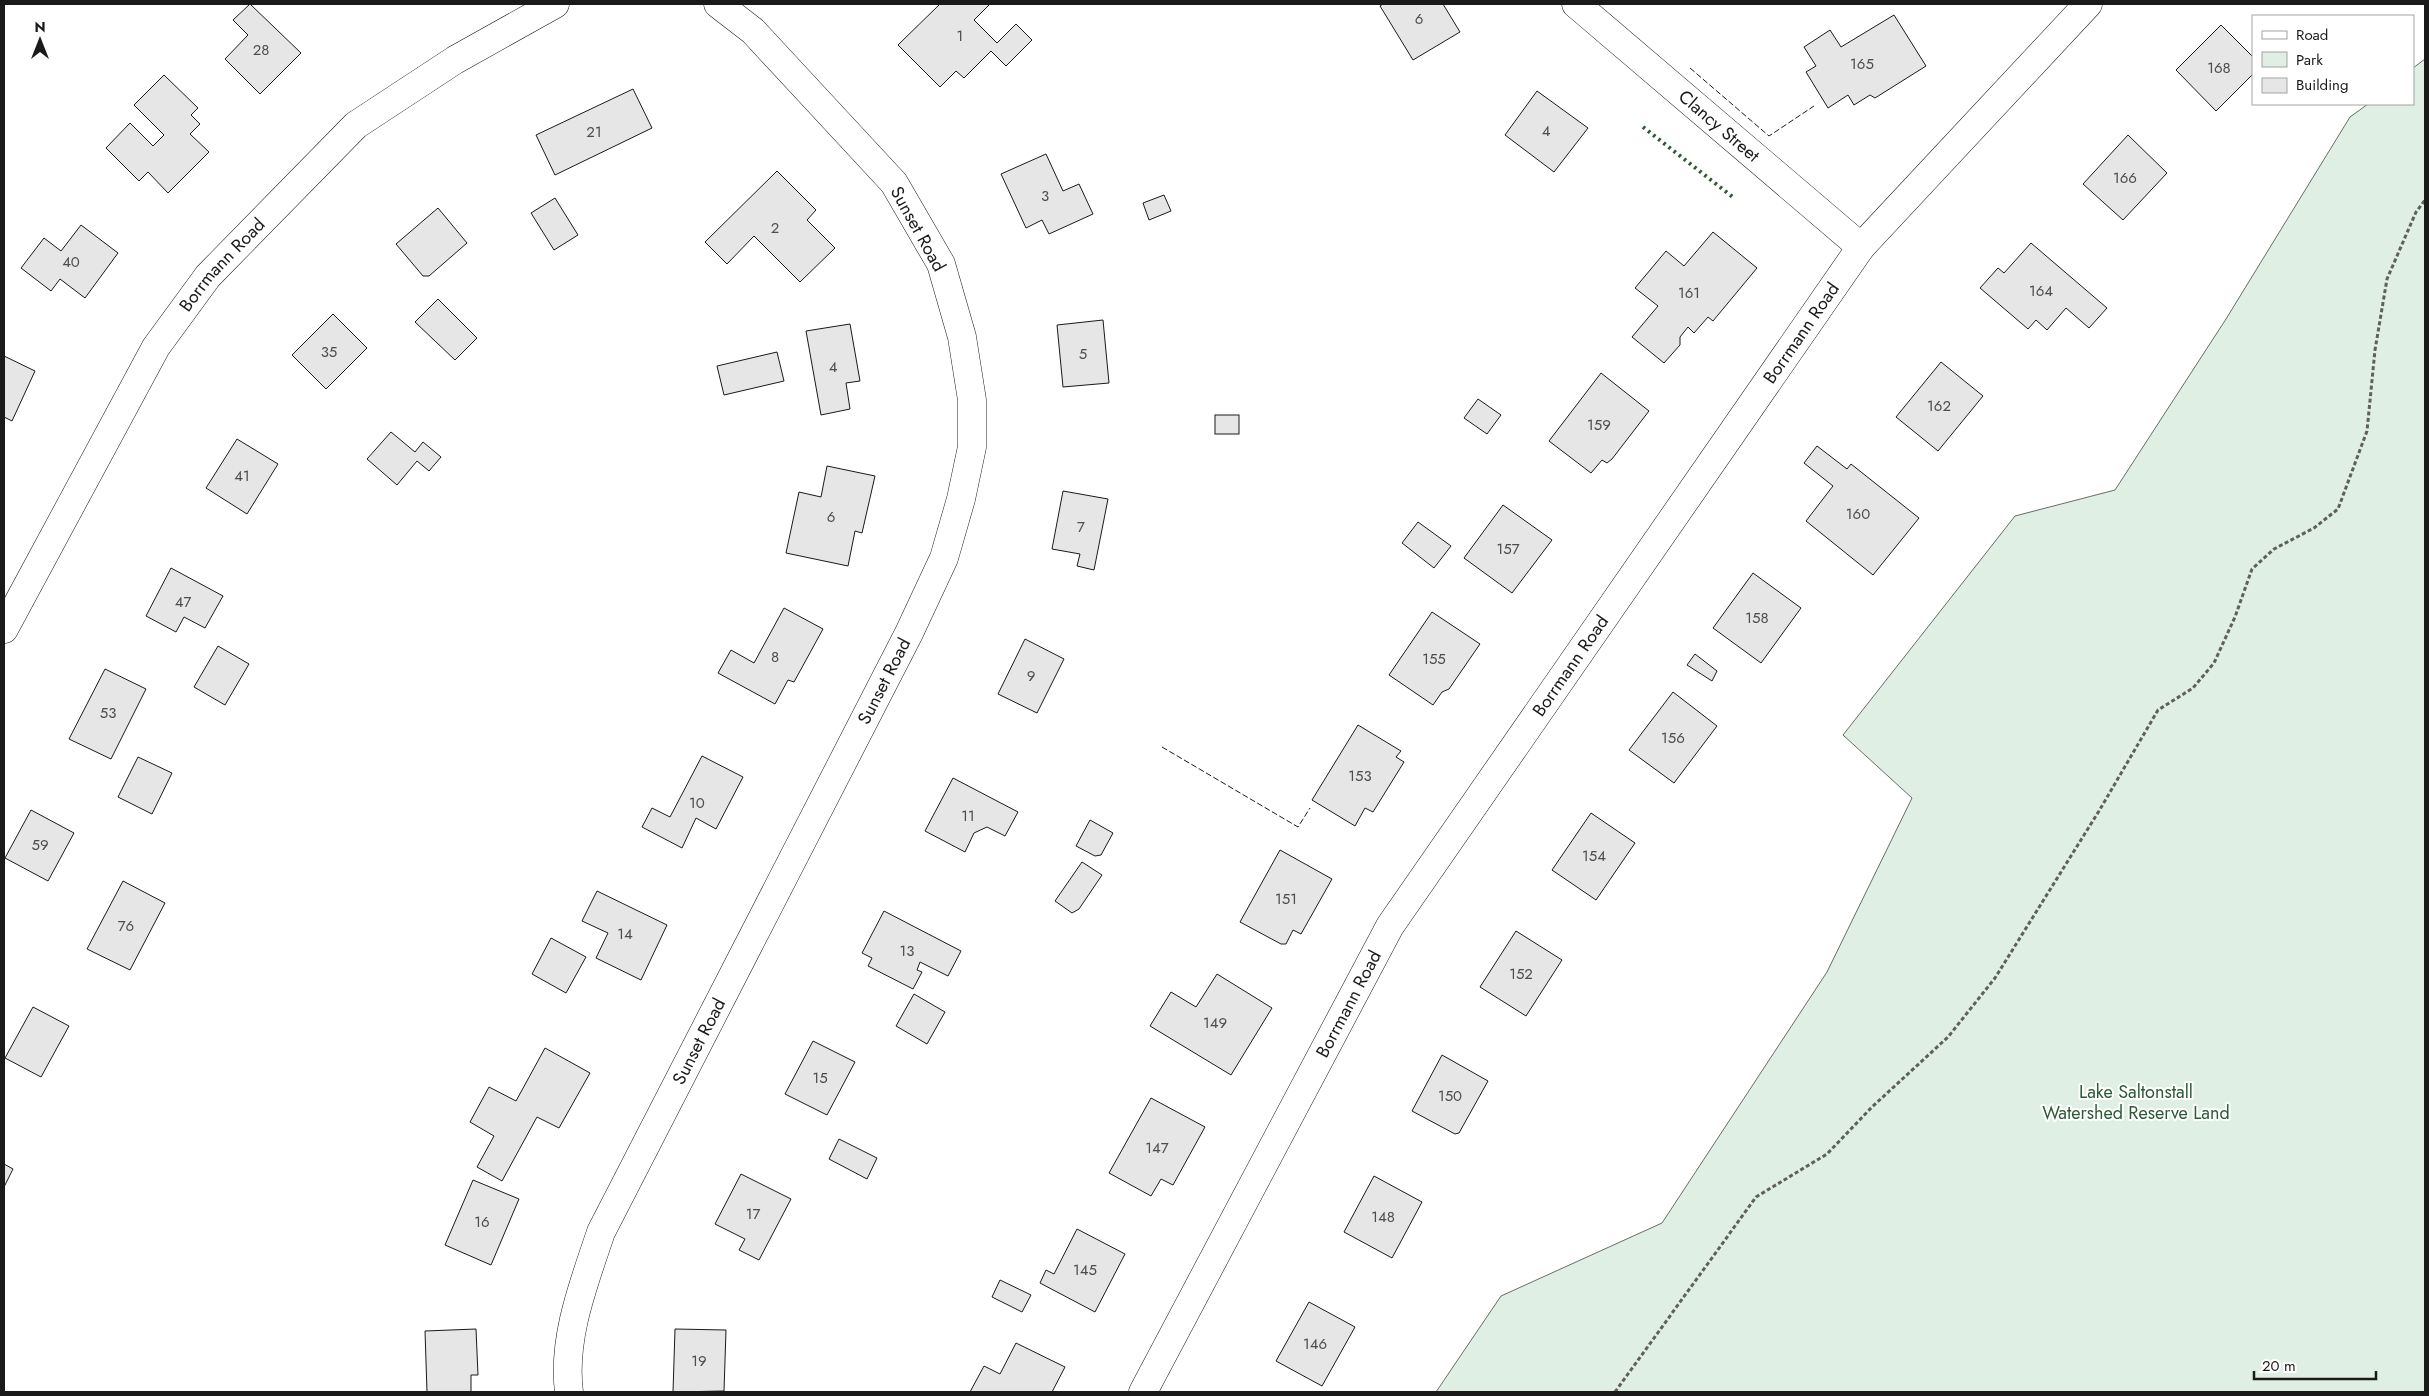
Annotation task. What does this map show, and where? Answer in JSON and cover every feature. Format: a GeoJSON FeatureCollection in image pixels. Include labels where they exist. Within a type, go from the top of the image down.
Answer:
{"type":"FeatureCollection","features":[{"type":"Feature","properties":{"kind":"street","name":"Borrmann Road"},"geometry":{"type":"LineString","coordinates":[[4,629],[156,347],[208,276],[356,125],[455,60],[555,4]]}},
{"type":"Feature","properties":{"kind":"street","name":"Sunset Road"},"geometry":{"type":"LineString","coordinates":[[569,1392],[567,1377],[575,1310],[601,1232],[909,633],[944,558],[961,499],[972,447],[972,400],[962,337],[941,264],[894,183],[753,31],[718,4]]}},
{"type":"Feature","properties":{"kind":"street","name":"Clancy Street"},"geometry":{"type":"LineString","coordinates":[[1576,4],[1861,247]]}},
{"type":"Feature","properties":{"kind":"street","name":"Borrmann Road"},"geometry":{"type":"LineString","coordinates":[[1143,1392],[1390,926],[1861,247],[2088,4]]}},
{"type":"Feature","properties":{"kind":"path"},"geometry":{"type":"LineString","coordinates":[[1615,1392],[1756,1197],[1827,1154],[1872,1107],[1948,1037],[1995,978],[2099,811],[2158,710],[2192,688],[2214,663],[2236,616],[2252,569],[2274,549],[2314,528],[2338,509],[2367,431],[2376,350],[2387,279],[2416,212],[2425,200]]}},
{"type":"Feature","properties":{"kind":"green space","name":"Lake Saltonstall Watershed Reserve Land"},"geometry":{"type":"Polygon","coordinates":[[[2425,59],[2425,1392],[1436,1392],[1501,1296],[1662,1223],[1827,972],[1912,798],[1843,735],[2015,516],[2115,490],[2226,319],[2350,117],[2367,105],[2414,105],[2414,67],[2425,59]]]}},
{"type":"Feature","properties":{"kind":"building"},"geometry":{"type":"Polygon","coordinates":[[[250,4],[301,53],[260,94],[225,59],[248,35],[233,20],[250,4]]]}},
{"type":"Feature","properties":{"kind":"building"},"geometry":{"type":"Polygon","coordinates":[[[940,4],[990,4],[974,20],[997,43],[1016,24],[1032,40],[1006,66],[991,51],[964,78],[956,71],[940,87],[898,45],[940,4]]]}},
{"type":"Feature","properties":{"kind":"building"},"geometry":{"type":"Polygon","coordinates":[[[1383,4],[1443,4],[1460,32],[1413,60],[1380,6],[1383,4]]]}},
{"type":"Feature","properties":{"kind":"building"},"geometry":{"type":"Polygon","coordinates":[[[1894,15],[1926,66],[1875,98],[1870,95],[1854,105],[1848,95],[1828,108],[1806,72],[1816,66],[1804,47],[1830,30],[1841,47],[1894,15]]]}},
{"type":"Feature","properties":{"kind":"building"},"geometry":{"type":"Polygon","coordinates":[[[2221,25],[2252,56],[2252,75],[2216,111],[2176,70],[2221,25]]]}},
{"type":"Feature","properties":{"kind":"building"},"geometry":{"type":"Polygon","coordinates":[[[164,75],[198,108],[191,115],[200,124],[190,134],[209,152],[168,193],[148,172],[139,181],[106,148],[130,123],[153,146],[164,135],[134,105],[164,75]]]}},
{"type":"Feature","properties":{"kind":"building"},"geometry":{"type":"Polygon","coordinates":[[[633,89],[652,128],[555,175],[536,135],[633,89]]]}},
{"type":"Feature","properties":{"kind":"building"},"geometry":{"type":"Polygon","coordinates":[[[1537,91],[1588,128],[1554,172],[1505,135],[1537,91]]]}},
{"type":"Feature","properties":{"kind":"building"},"geometry":{"type":"Polygon","coordinates":[[[2128,135],[2167,173],[2123,220],[2083,184],[2128,135]]]}},
{"type":"Feature","properties":{"kind":"building"},"geometry":{"type":"Polygon","coordinates":[[[1046,154],[1063,191],[1079,184],[1093,214],[1049,234],[1042,220],[1026,228],[1001,174],[1046,154]]]}},
{"type":"Feature","properties":{"kind":"building"},"geometry":{"type":"Polygon","coordinates":[[[777,171],[816,210],[807,220],[835,248],[800,282],[754,236],[727,264],[705,242],[777,171]]]}},
{"type":"Feature","properties":{"kind":"building"},"geometry":{"type":"Polygon","coordinates":[[[1164,195],[1171,211],[1149,220],[1143,203],[1164,195]]]}},
{"type":"Feature","properties":{"kind":"building"},"geometry":{"type":"Polygon","coordinates":[[[555,198],[578,235],[554,250],[531,213],[555,198]]]}},
{"type":"Feature","properties":{"kind":"building"},"geometry":{"type":"Polygon","coordinates":[[[438,208],[467,243],[429,276],[423,276],[396,244],[438,208]]]}},
{"type":"Feature","properties":{"kind":"building"},"geometry":{"type":"Polygon","coordinates":[[[81,225],[118,253],[85,298],[60,279],[51,291],[21,268],[44,238],[61,251],[81,225]]]}},
{"type":"Feature","properties":{"kind":"building"},"geometry":{"type":"Polygon","coordinates":[[[1713,232],[1757,268],[1713,321],[1708,317],[1694,333],[1688,327],[1680,337],[1680,345],[1664,363],[1632,337],[1658,306],[1635,288],[1666,251],[1684,266],[1713,232]]]}},
{"type":"Feature","properties":{"kind":"building"},"geometry":{"type":"Polygon","coordinates":[[[2031,243],[2107,308],[2089,328],[2066,308],[2047,330],[2036,320],[2028,329],[1980,288],[1998,268],[2004,273],[2031,243]]]}},
{"type":"Feature","properties":{"kind":"building"},"geometry":{"type":"Polygon","coordinates":[[[438,299],[477,338],[455,360],[415,322],[438,299]]]}},
{"type":"Feature","properties":{"kind":"building"},"geometry":{"type":"Polygon","coordinates":[[[333,314],[367,348],[326,389],[292,355],[333,314]]]}},
{"type":"Feature","properties":{"kind":"building"},"geometry":{"type":"Polygon","coordinates":[[[1103,320],[1109,383],[1063,387],[1057,325],[1103,320]]]}},
{"type":"Feature","properties":{"kind":"building"},"geometry":{"type":"Polygon","coordinates":[[[850,324],[860,381],[846,383],[850,409],[821,415],[806,331],[850,324]]]}},
{"type":"Feature","properties":{"kind":"building"},"geometry":{"type":"Polygon","coordinates":[[[777,352],[784,381],[724,395],[717,366],[777,352]]]}},
{"type":"Feature","properties":{"kind":"building"},"geometry":{"type":"Polygon","coordinates":[[[4,356],[35,371],[12,421],[4,417],[4,356]]]}},
{"type":"Feature","properties":{"kind":"building"},"geometry":{"type":"Polygon","coordinates":[[[1941,362],[1983,396],[1938,451],[1896,417],[1941,362]]]}},
{"type":"Feature","properties":{"kind":"building"},"geometry":{"type":"Polygon","coordinates":[[[1601,373],[1649,411],[1612,459],[1607,463],[1602,460],[1591,473],[1549,441],[1601,373]]]}},
{"type":"Feature","properties":{"kind":"building"},"geometry":{"type":"Polygon","coordinates":[[[1478,399],[1501,415],[1487,434],[1464,418],[1478,399]]]}},
{"type":"Feature","properties":{"kind":"building"},"geometry":{"type":"Polygon","coordinates":[[[1215,415],[1239,415],[1239,434],[1215,434],[1215,415]]]}},
{"type":"Feature","properties":{"kind":"building"},"geometry":{"type":"Polygon","coordinates":[[[391,432],[415,452],[423,442],[441,457],[429,471],[417,461],[397,485],[367,459],[391,432]]]}},
{"type":"Feature","properties":{"kind":"building"},"geometry":{"type":"Polygon","coordinates":[[[237,439],[278,464],[247,514],[206,488],[237,439]]]}},
{"type":"Feature","properties":{"kind":"building"},"geometry":{"type":"Polygon","coordinates":[[[1817,446],[1847,469],[1851,464],[1919,518],[1873,575],[1806,521],[1833,486],[1804,463],[1817,446]]]}},
{"type":"Feature","properties":{"kind":"building"},"geometry":{"type":"Polygon","coordinates":[[[827,466],[875,476],[862,533],[855,531],[848,566],[786,553],[799,492],[821,497],[827,466]]]}},
{"type":"Feature","properties":{"kind":"building"},"geometry":{"type":"Polygon","coordinates":[[[1063,491],[1108,499],[1094,570],[1077,566],[1080,554],[1052,549],[1063,491]]]}},
{"type":"Feature","properties":{"kind":"building"},"geometry":{"type":"Polygon","coordinates":[[[1503,505],[1552,540],[1512,593],[1464,558],[1503,505]]]}},
{"type":"Feature","properties":{"kind":"building"},"geometry":{"type":"Polygon","coordinates":[[[1418,522],[1451,546],[1434,568],[1402,543],[1418,522]]]}},
{"type":"Feature","properties":{"kind":"building"},"geometry":{"type":"Polygon","coordinates":[[[171,568],[223,596],[205,628],[184,617],[176,632],[146,616],[171,568]]]}},
{"type":"Feature","properties":{"kind":"building"},"geometry":{"type":"Polygon","coordinates":[[[1753,573],[1801,608],[1761,663],[1713,628],[1753,573]]]}},
{"type":"Feature","properties":{"kind":"building"},"geometry":{"type":"Polygon","coordinates":[[[784,608],[823,629],[794,682],[788,680],[775,704],[718,673],[731,650],[754,663],[784,608]]]}},
{"type":"Feature","properties":{"kind":"building"},"geometry":{"type":"Polygon","coordinates":[[[1432,612],[1480,644],[1449,689],[1442,692],[1433,705],[1389,675],[1432,612]]]}},
{"type":"Feature","properties":{"kind":"building"},"geometry":{"type":"Polygon","coordinates":[[[1025,639],[1064,659],[1037,713],[998,694],[1025,639]]]}},
{"type":"Feature","properties":{"kind":"building"},"geometry":{"type":"Polygon","coordinates":[[[218,646],[249,664],[225,705],[194,687],[218,646]]]}},
{"type":"Feature","properties":{"kind":"building"},"geometry":{"type":"Polygon","coordinates":[[[1695,654],[1717,671],[1712,681],[1687,665],[1695,654]]]}},
{"type":"Feature","properties":{"kind":"building"},"geometry":{"type":"Polygon","coordinates":[[[105,669],[146,689],[111,759],[69,739],[105,669]]]}},
{"type":"Feature","properties":{"kind":"building"},"geometry":{"type":"Polygon","coordinates":[[[1673,692],[1717,726],[1674,783],[1629,750],[1673,692]]]}},
{"type":"Feature","properties":{"kind":"building"},"geometry":{"type":"Polygon","coordinates":[[[1358,725],[1401,751],[1396,757],[1404,762],[1373,812],[1365,808],[1355,826],[1312,800],[1358,725]]]}},
{"type":"Feature","properties":{"kind":"building"},"geometry":{"type":"Polygon","coordinates":[[[702,756],[743,777],[716,829],[696,818],[682,848],[642,827],[652,808],[670,817],[702,756]]]}},
{"type":"Feature","properties":{"kind":"building"},"geometry":{"type":"Polygon","coordinates":[[[138,757],[172,773],[152,814],[118,797],[138,757]]]}},
{"type":"Feature","properties":{"kind":"building"},"geometry":{"type":"Polygon","coordinates":[[[953,778],[1018,812],[1005,836],[987,827],[974,833],[965,852],[925,831],[953,778]]]}},
{"type":"Feature","properties":{"kind":"building"},"geometry":{"type":"Polygon","coordinates":[[[31,810],[74,833],[48,881],[5,858],[31,810]]]}},
{"type":"Feature","properties":{"kind":"building"},"geometry":{"type":"Polygon","coordinates":[[[1591,813],[1635,843],[1596,900],[1552,870],[1591,813]]]}},
{"type":"Feature","properties":{"kind":"building"},"geometry":{"type":"Polygon","coordinates":[[[1090,820],[1113,833],[1101,855],[1095,856],[1076,846],[1090,820]]]}},
{"type":"Feature","properties":{"kind":"building"},"geometry":{"type":"Polygon","coordinates":[[[1280,850],[1332,879],[1301,934],[1293,930],[1286,944],[1281,944],[1240,922],[1280,850]]]}},
{"type":"Feature","properties":{"kind":"building"},"geometry":{"type":"Polygon","coordinates":[[[1082,862],[1102,875],[1079,909],[1072,913],[1055,901],[1082,862]]]}},
{"type":"Feature","properties":{"kind":"building"},"geometry":{"type":"Polygon","coordinates":[[[123,881],[165,903],[130,970],[87,949],[123,881]]]}},
{"type":"Feature","properties":{"kind":"building"},"geometry":{"type":"Polygon","coordinates":[[[597,891],[667,925],[641,980],[596,958],[608,933],[582,921],[597,891]]]}},
{"type":"Feature","properties":{"kind":"building"},"geometry":{"type":"Polygon","coordinates":[[[884,911],[961,951],[948,976],[920,962],[917,970],[922,972],[913,989],[868,966],[872,958],[862,953],[884,911]]]}},
{"type":"Feature","properties":{"kind":"building"},"geometry":{"type":"Polygon","coordinates":[[[1516,931],[1562,960],[1526,1016],[1480,987],[1516,931]]]}},
{"type":"Feature","properties":{"kind":"building"},"geometry":{"type":"Polygon","coordinates":[[[551,938],[586,957],[566,993],[532,974],[551,938]]]}},
{"type":"Feature","properties":{"kind":"building"},"geometry":{"type":"Polygon","coordinates":[[[1217,974],[1272,1008],[1231,1075],[1150,1026],[1171,992],[1196,1007],[1217,974]]]}},
{"type":"Feature","properties":{"kind":"building"},"geometry":{"type":"Polygon","coordinates":[[[914,994],[945,1012],[927,1044],[896,1026],[914,994]]]}},
{"type":"Feature","properties":{"kind":"building"},"geometry":{"type":"Polygon","coordinates":[[[33,1007],[69,1026],[41,1077],[5,1058],[33,1007]]]}},
{"type":"Feature","properties":{"kind":"building"},"geometry":{"type":"Polygon","coordinates":[[[813,1041],[855,1062],[827,1115],[785,1094],[813,1041]]]}},
{"type":"Feature","properties":{"kind":"building"},"geometry":{"type":"Polygon","coordinates":[[[545,1048],[590,1073],[559,1128],[537,1117],[502,1181],[477,1167],[494,1136],[470,1122],[489,1087],[516,1101],[545,1048]]]}},
{"type":"Feature","properties":{"kind":"building"},"geometry":{"type":"Polygon","coordinates":[[[1442,1055],[1488,1081],[1459,1133],[1455,1134],[1412,1111],[1442,1055]]]}},
{"type":"Feature","properties":{"kind":"building"},"geometry":{"type":"Polygon","coordinates":[[[1151,1098],[1205,1127],[1173,1185],[1161,1179],[1151,1196],[1109,1173],[1151,1098]]]}},
{"type":"Feature","properties":{"kind":"building"},"geometry":{"type":"Polygon","coordinates":[[[839,1139],[877,1158],[867,1179],[829,1159],[839,1139]]]}},
{"type":"Feature","properties":{"kind":"building"},"geometry":{"type":"Polygon","coordinates":[[[4,1164],[13,1169],[4,1187],[4,1164]]]}},
{"type":"Feature","properties":{"kind":"building"},"geometry":{"type":"Polygon","coordinates":[[[741,1174],[791,1199],[759,1260],[739,1250],[745,1239],[715,1224],[741,1174]]]}},
{"type":"Feature","properties":{"kind":"building"},"geometry":{"type":"Polygon","coordinates":[[[1374,1176],[1422,1202],[1392,1258],[1344,1232],[1374,1176]]]}},
{"type":"Feature","properties":{"kind":"building"},"geometry":{"type":"Polygon","coordinates":[[[473,1180],[519,1199],[491,1265],[445,1245],[473,1180]]]}},
{"type":"Feature","properties":{"kind":"building"},"geometry":{"type":"Polygon","coordinates":[[[1077,1229],[1125,1254],[1095,1312],[1040,1283],[1046,1270],[1054,1274],[1077,1229]]]}},
{"type":"Feature","properties":{"kind":"building"},"geometry":{"type":"Polygon","coordinates":[[[1000,1280],[1031,1295],[1022,1312],[992,1297],[1000,1280]]]}},
{"type":"Feature","properties":{"kind":"building"},"geometry":{"type":"Polygon","coordinates":[[[1309,1302],[1355,1327],[1322,1386],[1276,1361],[1309,1302]]]}},
{"type":"Feature","properties":{"kind":"building"},"geometry":{"type":"Polygon","coordinates":[[[476,1329],[478,1375],[471,1375],[471,1392],[427,1392],[425,1331],[476,1329]]]}},
{"type":"Feature","properties":{"kind":"building"},"geometry":{"type":"Polygon","coordinates":[[[675,1329],[726,1330],[724,1391],[673,1392],[675,1329]]]}},
{"type":"Feature","properties":{"kind":"building"},"geometry":{"type":"Polygon","coordinates":[[[1016,1343],[1065,1367],[1052,1392],[970,1392],[984,1366],[1000,1374],[1016,1343]]]}},
{"type":"Feature","properties":{"kind":"hedge"},"geometry":{"type":"LineString","coordinates":[[1643,127],[1734,198]]}},
{"type":"Feature","properties":{"kind":"fence"},"geometry":{"type":"LineString","coordinates":[[1690,68],[1769,136],[1814,106]]}},
{"type":"Feature","properties":{"kind":"fence"},"geometry":{"type":"LineString","coordinates":[[1162,747],[1298,827],[1310,808]]}}]}
